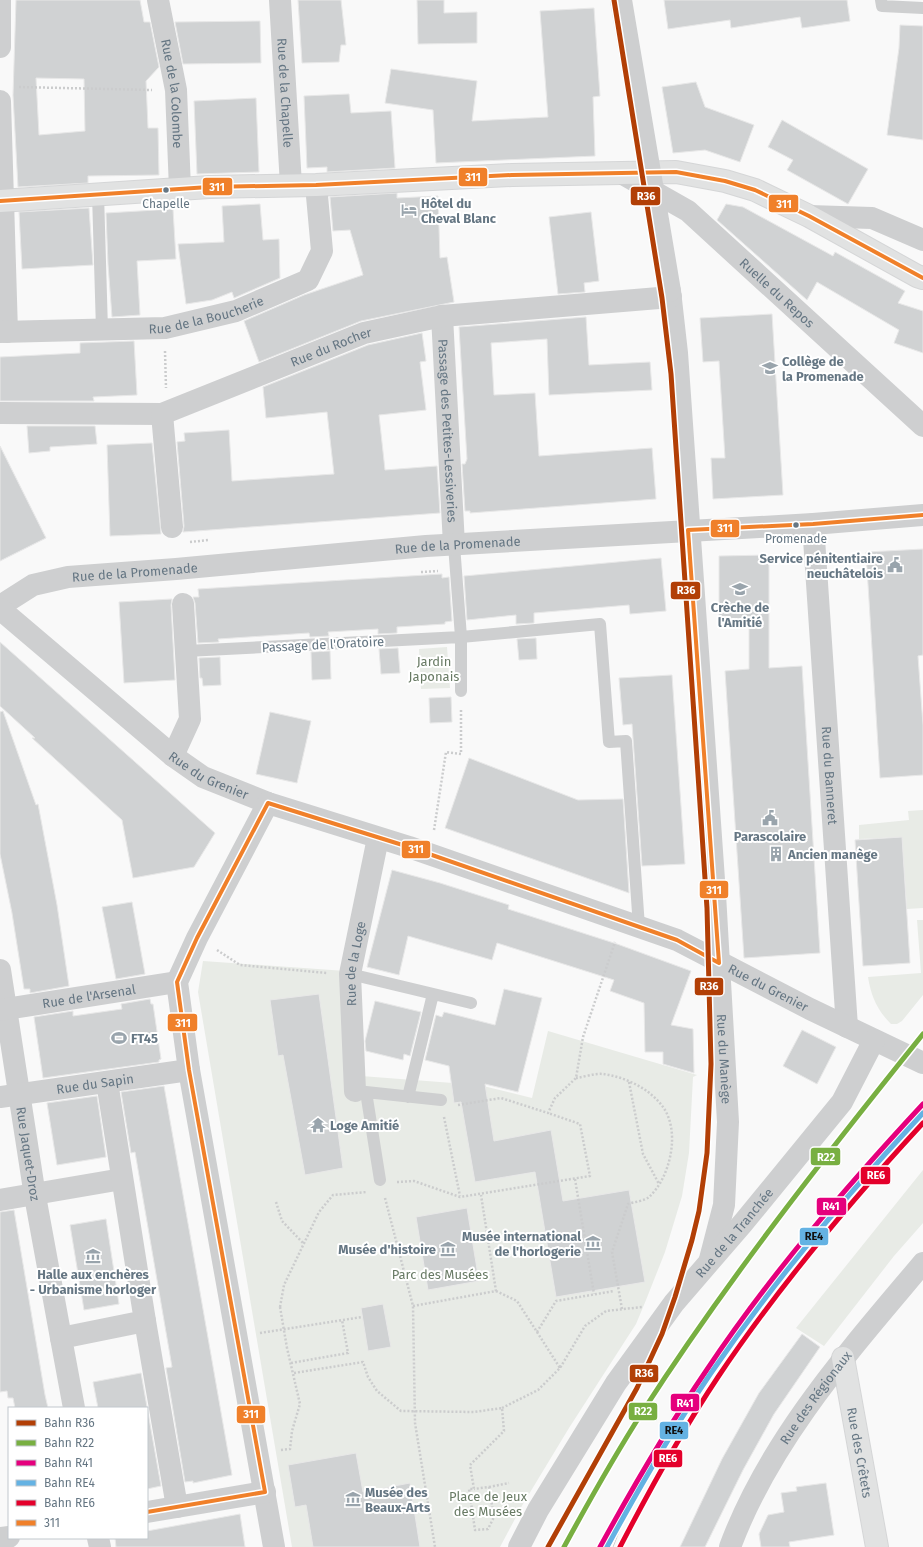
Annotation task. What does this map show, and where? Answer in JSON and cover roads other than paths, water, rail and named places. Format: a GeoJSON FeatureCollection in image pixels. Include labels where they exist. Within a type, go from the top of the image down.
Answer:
{"type":"FeatureCollection","features":[{"type":"Feature","properties":{"kind":"main road"},"geometry":{"type":"LineString","coordinates":[[1,201],[180,189],[512,175],[676,172],[725,181],[755,190],[809,216],[916,276],[923,278]]}},
{"type":"Feature","properties":{"kind":"main road","name":"Rue des Crêtets"},"geometry":{"type":"LineString","coordinates":[[843,1358],[877,1547]]}},
{"type":"Feature","properties":{"kind":"street"},"geometry":{"type":"LineString","coordinates":[[0,0],[0,47]]}},
{"type":"Feature","properties":{"kind":"street","name":"Rue de la Colombe"},"geometry":{"type":"LineString","coordinates":[[158,0],[176,90],[180,189]]}},
{"type":"Feature","properties":{"kind":"street","name":"Rue de la Chapelle"},"geometry":{"type":"LineString","coordinates":[[280,0],[291,185]]}},
{"type":"Feature","properties":{"kind":"street","name":"Rue du Manège"},"geometry":{"type":"LineString","coordinates":[[621,0],[670,294],[677,360],[719,962],[728,1122],[724,1204],[710,1259]]}},
{"type":"Feature","properties":{"kind":"street"},"geometry":{"type":"LineString","coordinates":[[3,332],[1,201],[8,94]]}},
{"type":"Feature","properties":{"kind":"street","name":"Ruelle du Repos"},"geometry":{"type":"LineString","coordinates":[[621,173],[688,211],[923,426]]}},
{"type":"Feature","properties":{"kind":"street","name":"Rue de la Boucherie"},"geometry":{"type":"LineString","coordinates":[[3,332],[165,328],[236,311],[308,280],[322,251],[316,184]]}},
{"type":"Feature","properties":{"kind":"street"},"geometry":{"type":"LineString","coordinates":[[809,216],[872,218],[923,240]]}},
{"type":"Feature","properties":{"kind":"street","name":"Rue du Rocher"},"geometry":{"type":"LineString","coordinates":[[0,413],[162,414],[364,334],[442,316],[670,294]]}},
{"type":"Feature","properties":{"kind":"street","name":"Passage des Petites-Lessiveries"},"geometry":{"type":"LineString","coordinates":[[442,316],[454,544]]}},
{"type":"Feature","properties":{"kind":"street"},"geometry":{"type":"LineString","coordinates":[[162,414],[172,526]]}},
{"type":"Feature","properties":{"kind":"street","name":"Rue de la Promenade"},"geometry":{"type":"LineString","coordinates":[[0,606],[33,585],[68,577],[454,544],[813,524],[923,514]]}},
{"type":"Feature","properties":{"kind":"street","name":"Rue du Banneret"},"geometry":{"type":"LineString","coordinates":[[813,524],[847,1027]]}},
{"type":"Feature","properties":{"kind":"street"},"geometry":{"type":"LineString","coordinates":[[173,756],[190,719],[183,604]]}},
{"type":"Feature","properties":{"kind":"street","name":"Rue du Grenier"},"geometry":{"type":"LineString","coordinates":[[0,610],[173,756],[203,777],[268,803],[378,838],[677,940],[917,1061]]}},
{"type":"Feature","properties":{"kind":"street"},"geometry":{"type":"LineString","coordinates":[[268,803],[197,938],[177,982],[189,1070],[274,1547]]}},
{"type":"Feature","properties":{"kind":"street","name":"Rue de la Loge"},"geometry":{"type":"LineString","coordinates":[[361,1092],[350,974],[378,838]]}},
{"type":"Feature","properties":{"kind":"street","name":"Rue Jaquet-Droz"},"geometry":{"type":"LineString","coordinates":[[0,970],[10,1096],[34,1196],[74,1407]]}},
{"type":"Feature","properties":{"kind":"street","name":"Rue de l'Arsenal"},"geometry":{"type":"LineString","coordinates":[[3,1009],[177,982]]}},
{"type":"Feature","properties":{"kind":"street","name":"Rue de la Tranchée"},"geometry":{"type":"LineString","coordinates":[[518,1547],[538,1510],[616,1383],[674,1303],[710,1259],[743,1223],[842,1102],[874,1040]]}},
{"type":"Feature","properties":{"kind":"street","name":"Rue du Sapin"},"geometry":{"type":"LineString","coordinates":[[10,1096],[189,1070]]}},
{"type":"Feature","properties":{"kind":"street"},"geometry":{"type":"LineString","coordinates":[[107,1082],[145,1321],[177,1507]]}},
{"type":"Feature","properties":{"kind":"street"},"geometry":{"type":"LineString","coordinates":[[0,1200],[34,1196],[122,1179]]}},
{"type":"Feature","properties":{"kind":"street","name":"Rue des Régionaux"},"geometry":{"type":"LineString","coordinates":[[730,1547],[742,1515],[790,1430],[843,1358],[923,1263]]}},
{"type":"Feature","properties":{"kind":"street"},"geometry":{"type":"LineString","coordinates":[[61,1338],[145,1321]]}},
{"type":"Feature","properties":{"kind":"street"},"geometry":{"type":"LineString","coordinates":[[148,1512],[265,1492]]}},
{"type":"Feature","properties":{"kind":"lane"},"geometry":{"type":"LineString","coordinates":[[881,0],[882,6],[923,8]]}},
{"type":"Feature","properties":{"kind":"lane"},"geometry":{"type":"LineString","coordinates":[[98,194],[102,330]]}},
{"type":"Feature","properties":{"kind":"lane"},"geometry":{"type":"LineString","coordinates":[[454,544],[461,637],[461,691]]}},
{"type":"Feature","properties":{"kind":"lane","name":"Passage de l'Oratoire"},"geometry":{"type":"LineString","coordinates":[[186,651],[461,637],[600,624],[609,742],[626,741],[639,927]]}},
{"type":"Feature","properties":{"kind":"lane"},"geometry":{"type":"LineString","coordinates":[[350,974],[471,1003]]}},
{"type":"Feature","properties":{"kind":"lane"},"geometry":{"type":"LineString","coordinates":[[408,1097],[433,994]]}},
{"type":"Feature","properties":{"kind":"lane"},"geometry":{"type":"LineString","coordinates":[[381,1185],[361,1092],[441,1100]]}},
{"type":"Feature","properties":{"kind":"railway"},"geometry":{"type":"LineString","coordinates":[[611,1547],[625,1513],[657,1447],[675,1415]]}},
{"type":"Feature","properties":{"kind":"rail line","name":"R36"},"geometry":{"type":"LineString","coordinates":[[548,1547],[637,1388],[662,1334],[675,1297],[699,1211],[707,1153],[711,1064],[707,908],[671,374],[662,298],[614,0]]}},
{"type":"Feature","properties":{"kind":"rail line","name":"R22"},"geometry":{"type":"LineString","coordinates":[[564,1547],[602,1478],[675,1362],[778,1219],[923,1034]]}},
{"type":"Feature","properties":{"kind":"rail line","name":"R41"},"geometry":{"type":"LineString","coordinates":[[600,1547],[664,1436],[730,1335],[809,1233],[923,1104]]}},
{"type":"Feature","properties":{"kind":"rail line","name":"RE4"},"geometry":{"type":"LineString","coordinates":[[607,1547],[670,1437],[735,1338],[812,1239],[866,1175],[923,1113]]}},
{"type":"Feature","properties":{"kind":"rail line","name":"RE6"},"geometry":{"type":"LineString","coordinates":[[620,1547],[679,1439],[741,1343],[816,1246],[868,1184],[923,1123]]}},
{"type":"Feature","properties":{"kind":"place","name":"Chapelle"},"geometry":{"type":"Point","coordinates":[166,190]}},
{"type":"Feature","properties":{"kind":"place","name":"Hôtel du Cheval Blanc"},"geometry":{"type":"Point","coordinates":[409,210]}},
{"type":"Feature","properties":{"kind":"place","name":"Collège de la Promenade"},"geometry":{"type":"Point","coordinates":[770,368]}},
{"type":"Feature","properties":{"kind":"place","name":"Promenade"},"geometry":{"type":"Point","coordinates":[796,525]}},
{"type":"Feature","properties":{"kind":"place","name":"Service pénitentiaire neuchâtelois"},"geometry":{"type":"Point","coordinates":[895,565]}},
{"type":"Feature","properties":{"kind":"place","name":"Crèche de l'Amitié"},"geometry":{"type":"Point","coordinates":[740,589]}},
{"type":"Feature","properties":{"kind":"place","name":"Parascolaire"},"geometry":{"type":"Point","coordinates":[770,818]}},
{"type":"Feature","properties":{"kind":"place","name":"Ancien manège"},"geometry":{"type":"Point","coordinates":[776,854]}},
{"type":"Feature","properties":{"kind":"place","name":"FT45"},"geometry":{"type":"Point","coordinates":[119,1038]}},
{"type":"Feature","properties":{"kind":"place","name":"Loge Amitié"},"geometry":{"type":"Point","coordinates":[318,1125]}},
{"type":"Feature","properties":{"kind":"place","name":"Musée international de l'horlogerie"},"geometry":{"type":"Point","coordinates":[593,1243]}},
{"type":"Feature","properties":{"kind":"place","name":"Musée d'histoire"},"geometry":{"type":"Point","coordinates":[448,1249]}},
{"type":"Feature","properties":{"kind":"place","name":"Halle aux enchères - Urbanisme horloger"},"geometry":{"type":"Point","coordinates":[93,1256]}},
{"type":"Feature","properties":{"kind":"place","name":"Musée des Beaux-Arts"},"geometry":{"type":"Point","coordinates":[353,1499]}},
{"type":"Feature","properties":{"kind":"park label","name":"Jardin Japonais"},"geometry":{"type":"Point","coordinates":[434,668]}},
{"type":"Feature","properties":{"kind":"park label","name":"Parc des Musées"},"geometry":{"type":"Point","coordinates":[440,1274]}},
{"type":"Feature","properties":{"kind":"park label","name":"Place de Jeux des Musées"},"geometry":{"type":"Point","coordinates":[488,1504]}}]}
